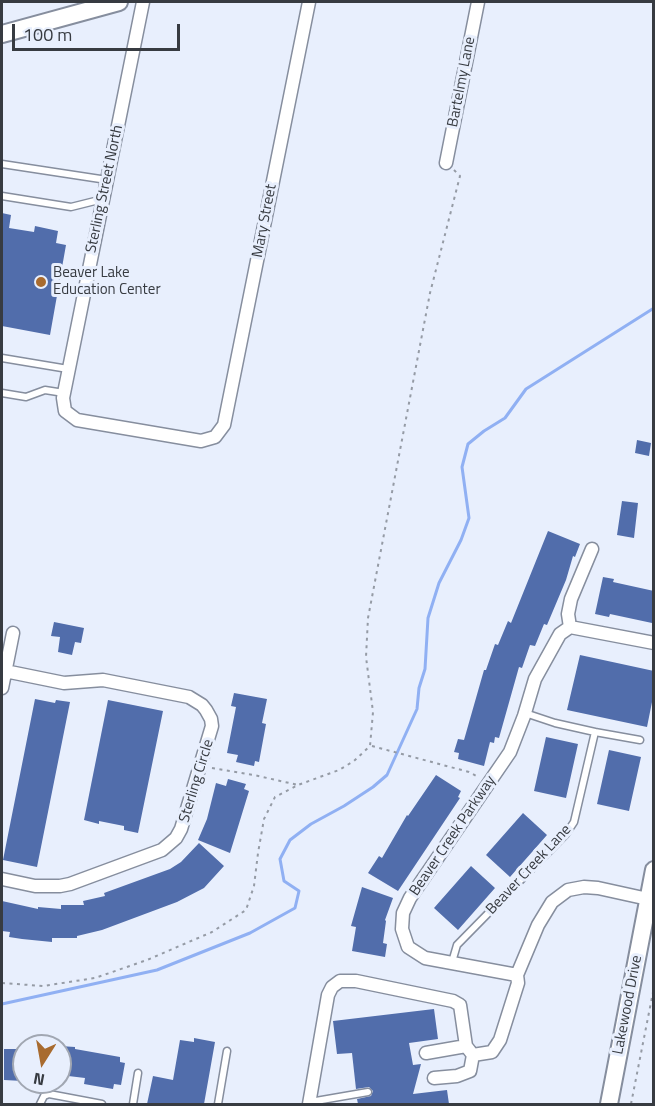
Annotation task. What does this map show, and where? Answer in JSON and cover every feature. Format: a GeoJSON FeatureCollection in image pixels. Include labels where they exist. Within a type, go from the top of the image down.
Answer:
{"type":"FeatureCollection","features":[{"type":"Feature","properties":{"kind":"street"},"geometry":{"type":"LineString","coordinates":[[2,34],[119,2]]}},
{"type":"Feature","properties":{"kind":"street","name":"Sterling Street North"},"geometry":{"type":"LineString","coordinates":[[64,411],[64,393],[143,2]]}},
{"type":"Feature","properties":{"kind":"street","name":"Mary Street"},"geometry":{"type":"LineString","coordinates":[[64,411],[77,420],[201,441],[215,437],[224,425],[309,2]]}},
{"type":"Feature","properties":{"kind":"street","name":"Bartelmy Lane"},"geometry":{"type":"LineString","coordinates":[[446,163],[478,2]]}},
{"type":"Feature","properties":{"kind":"street"},"geometry":{"type":"LineString","coordinates":[[592,549],[572,598],[568,614],[570,627],[654,643]]}},
{"type":"Feature","properties":{"kind":"street","name":"Beaver Creek Parkway"},"geometry":{"type":"LineString","coordinates":[[517,975],[425,958],[408,947],[402,929],[403,913],[410,898],[510,752],[525,713],[534,679],[560,634],[570,627]]}},
{"type":"Feature","properties":{"kind":"street"},"geometry":{"type":"LineString","coordinates":[[2,688],[13,633]]}},
{"type":"Feature","properties":{"kind":"street","name":"Sterling Circle"},"geometry":{"type":"LineString","coordinates":[[2,879],[35,886],[60,886],[162,850],[181,829],[212,726],[207,710],[195,700],[104,680],[64,683],[5,671]]}},
{"type":"Feature","properties":{"kind":"street","name":"Lakewood Drive"},"geometry":{"type":"LineString","coordinates":[[609,1104],[654,870]]}},
{"type":"Feature","properties":{"kind":"street"},"geometry":{"type":"LineString","coordinates":[[426,1053],[469,1050],[492,1052],[500,1040],[518,984],[517,975],[538,925],[552,902],[568,890],[584,887],[598,888],[648,899]]}},
{"type":"Feature","properties":{"kind":"street"},"geometry":{"type":"LineString","coordinates":[[309,1103],[328,995],[339,981],[356,981],[453,1001],[460,1005],[469,1050],[470,1071],[457,1076],[434,1078]]}},
{"type":"Feature","properties":{"kind":"lane"},"geometry":{"type":"LineString","coordinates":[[2,164],[107,180]]}},
{"type":"Feature","properties":{"kind":"lane"},"geometry":{"type":"LineString","coordinates":[[2,196],[71,207],[103,199]]}},
{"type":"Feature","properties":{"kind":"lane"},"geometry":{"type":"LineString","coordinates":[[2,358],[69,369]]}},
{"type":"Feature","properties":{"kind":"lane"},"geometry":{"type":"LineString","coordinates":[[2,393],[26,397],[45,390],[64,393]]}},
{"type":"Feature","properties":{"kind":"lane"},"geometry":{"type":"LineString","coordinates":[[525,713],[555,723],[640,740]]}},
{"type":"Feature","properties":{"kind":"lane","name":"Beaver Creek Lane"},"geometry":{"type":"LineString","coordinates":[[452,963],[457,945],[566,834],[574,822],[595,732]]}},
{"type":"Feature","properties":{"kind":"lane"},"geometry":{"type":"LineString","coordinates":[[218,1104],[227,1051]]}},
{"type":"Feature","properties":{"kind":"lane"},"geometry":{"type":"LineString","coordinates":[[133,1104],[138,1073]]}},
{"type":"Feature","properties":{"kind":"lane"},"geometry":{"type":"LineString","coordinates":[[309,1103],[368,1092]]}},
{"type":"Feature","properties":{"kind":"lane"},"geometry":{"type":"LineString","coordinates":[[40,1104],[44,1096],[49,1094],[102,1104]]}},
{"type":"Feature","properties":{"kind":"path"},"geometry":{"type":"LineString","coordinates":[[2,983],[43,986],[95,978],[147,960],[212,932],[246,910],[254,886],[264,819],[274,797],[298,785],[339,770],[354,761],[370,746],[374,712],[366,657],[368,618],[430,293],[460,176],[446,163]]}},
{"type":"Feature","properties":{"kind":"path"},"geometry":{"type":"LineString","coordinates":[[370,746],[469,772],[489,783]]}},
{"type":"Feature","properties":{"kind":"path"},"geometry":{"type":"LineString","coordinates":[[201,768],[254,775],[298,785]]}},
{"type":"Feature","properties":{"kind":"path"},"geometry":{"type":"LineString","coordinates":[[631,1104],[654,987]]}},
{"type":"Feature","properties":{"kind":"building"},"geometry":{"type":"Polygon","coordinates":[[[2,213],[11,215],[9,228],[34,232],[35,226],[58,231],[56,243],[66,245],[50,335],[2,326],[2,213]]]}},
{"type":"Feature","properties":{"kind":"building"},"geometry":{"type":"Polygon","coordinates":[[[637,440],[651,443],[649,456],[635,453],[637,440]]]}},
{"type":"Feature","properties":{"kind":"building"},"geometry":{"type":"Polygon","coordinates":[[[622,501],[638,503],[634,538],[617,535],[622,501]]]}},
{"type":"Feature","properties":{"kind":"building"},"geometry":{"type":"Polygon","coordinates":[[[548,531],[580,544],[575,557],[573,556],[566,580],[547,625],[544,624],[535,646],[530,645],[522,668],[519,667],[499,738],[495,737],[494,743],[490,742],[484,766],[458,759],[459,753],[454,752],[458,739],[464,740],[484,670],[508,621],[511,623],[548,531]]]}},
{"type":"Feature","properties":{"kind":"building"},"geometry":{"type":"Polygon","coordinates":[[[603,577],[614,579],[613,582],[654,591],[652,623],[610,614],[609,617],[595,614],[603,577]]]}},
{"type":"Feature","properties":{"kind":"building"},"geometry":{"type":"Polygon","coordinates":[[[54,622],[84,628],[81,643],[75,642],[72,655],[58,652],[60,637],[51,636],[54,622]]]}},
{"type":"Feature","properties":{"kind":"building"},"geometry":{"type":"Polygon","coordinates":[[[580,655],[654,671],[654,692],[647,727],[567,710],[580,655]]]}},
{"type":"Feature","properties":{"kind":"building"},"geometry":{"type":"Polygon","coordinates":[[[234,693],[267,699],[262,723],[266,724],[259,762],[255,761],[254,766],[236,762],[238,755],[227,753],[236,707],[231,706],[234,693]]]}},
{"type":"Feature","properties":{"kind":"building"},"geometry":{"type":"Polygon","coordinates":[[[35,699],[55,703],[56,700],[70,702],[37,867],[3,860],[35,699]]]}},
{"type":"Feature","properties":{"kind":"building"},"geometry":{"type":"Polygon","coordinates":[[[108,700],[163,711],[138,833],[124,830],[124,826],[84,820],[108,700]]]}},
{"type":"Feature","properties":{"kind":"building"},"geometry":{"type":"Polygon","coordinates":[[[546,737],[578,744],[566,798],[534,791],[546,737]]]}},
{"type":"Feature","properties":{"kind":"building"},"geometry":{"type":"Polygon","coordinates":[[[609,750],[641,757],[629,811],[597,804],[609,750]]]}},
{"type":"Feature","properties":{"kind":"building"},"geometry":{"type":"Polygon","coordinates":[[[436,775],[461,791],[458,797],[460,798],[398,891],[368,873],[379,856],[382,858],[407,815],[436,775]]]}},
{"type":"Feature","properties":{"kind":"building"},"geometry":{"type":"Polygon","coordinates":[[[228,779],[246,784],[244,789],[249,791],[230,853],[198,840],[207,819],[216,783],[226,786],[228,779]]]}},
{"type":"Feature","properties":{"kind":"building"},"geometry":{"type":"Polygon","coordinates":[[[523,813],[547,835],[510,877],[486,855],[523,813]]]}},
{"type":"Feature","properties":{"kind":"building"},"geometry":{"type":"Polygon","coordinates":[[[199,843],[224,866],[204,888],[177,902],[102,930],[77,936],[77,938],[52,938],[52,942],[9,937],[10,932],[2,931],[2,901],[38,909],[38,907],[61,909],[61,905],[84,905],[83,901],[105,896],[104,893],[170,869],[181,862],[199,843]]]}},
{"type":"Feature","properties":{"kind":"building"},"geometry":{"type":"Polygon","coordinates":[[[471,866],[495,888],[458,930],[434,908],[471,866]]]}},
{"type":"Feature","properties":{"kind":"building"},"geometry":{"type":"Polygon","coordinates":[[[362,887],[393,898],[385,920],[383,943],[387,944],[385,957],[352,951],[356,927],[351,926],[362,887]]]}},
{"type":"Feature","properties":{"kind":"building"},"geometry":{"type":"Polygon","coordinates":[[[434,1009],[438,1039],[409,1043],[413,1065],[421,1064],[413,1094],[447,1090],[449,1104],[358,1104],[357,1099],[371,1096],[373,1091],[369,1087],[356,1089],[352,1053],[337,1054],[333,1021],[434,1009]]]}},
{"type":"Feature","properties":{"kind":"building"},"geometry":{"type":"Polygon","coordinates":[[[194,1038],[215,1042],[204,1104],[147,1104],[153,1076],[173,1080],[180,1040],[194,1042],[194,1038]]]}},
{"type":"Feature","properties":{"kind":"building"},"geometry":{"type":"Polygon","coordinates":[[[72,1047],[120,1057],[120,1062],[125,1063],[121,1085],[114,1084],[113,1089],[84,1084],[85,1078],[72,1076],[72,1047]]]}},
{"type":"Feature","properties":{"kind":"building"},"geometry":{"type":"Polygon","coordinates":[[[4,1049],[12,1049],[12,1080],[4,1080],[4,1049]]]}},
{"type":"Feature","properties":{"kind":"waterway"},"geometry":{"type":"LineString","coordinates":[[2,1004],[157,970],[250,933],[295,908],[299,891],[284,881],[280,859],[290,840],[311,824],[373,787],[387,775],[417,709],[419,688],[425,669],[428,618],[439,583],[461,540],[469,518],[462,467],[468,444],[505,418],[526,389],[654,308]]}},
{"type":"Feature","properties":{"kind":"place","name":"Beaver Lake Education Center"},"geometry":{"type":"Point","coordinates":[41,282]}}]}
